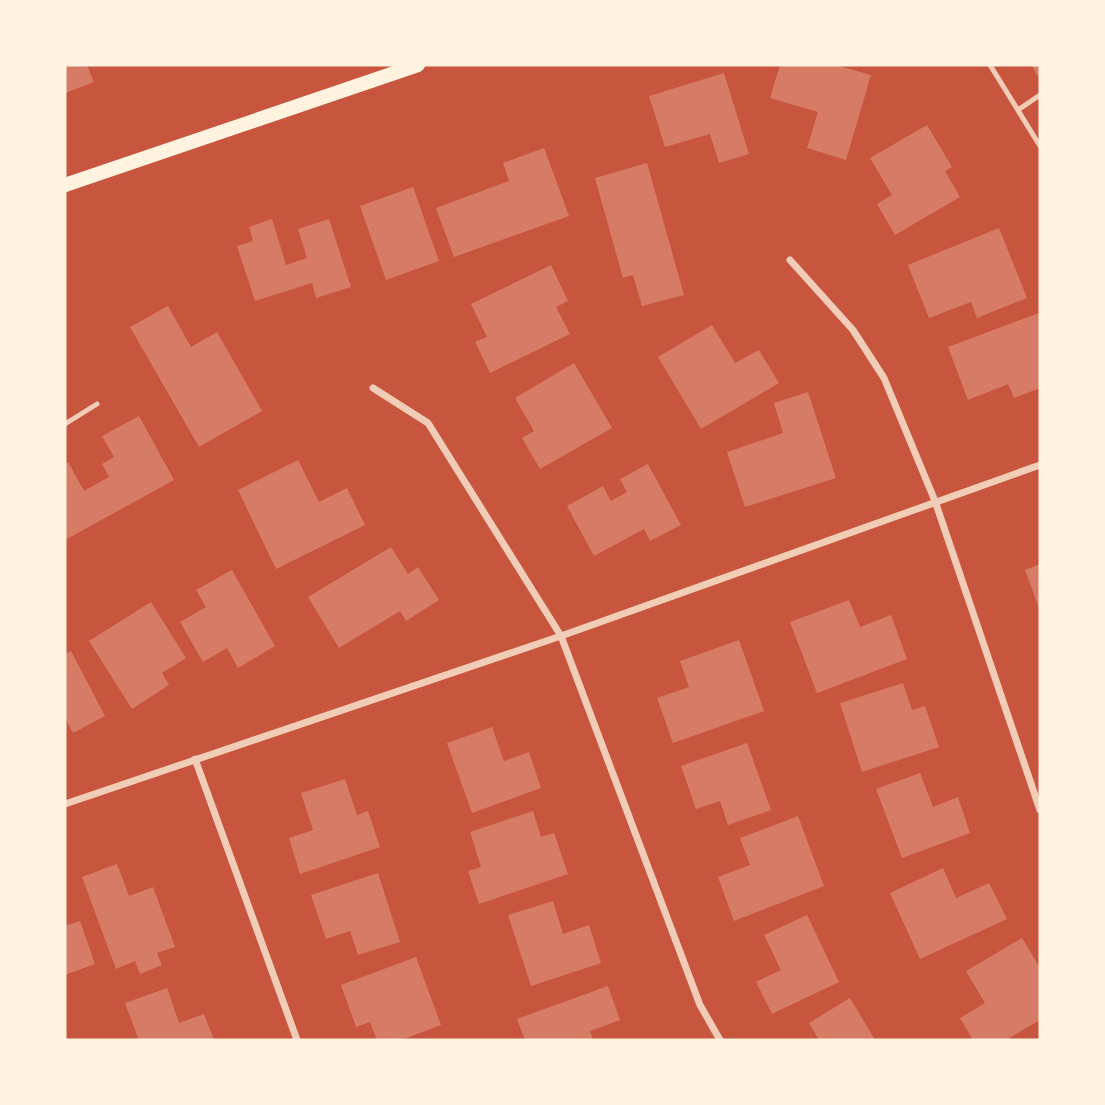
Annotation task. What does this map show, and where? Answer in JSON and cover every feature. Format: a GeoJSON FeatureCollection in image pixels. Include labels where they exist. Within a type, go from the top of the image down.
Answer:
{"type":"FeatureCollection","features":[{"type":"Feature","properties":{"kind":"main road"},"geometry":{"type":"LineString","coordinates":[[65,185],[418,65]]}},
{"type":"Feature","properties":{"kind":"street"},"geometry":{"type":"LineString","coordinates":[[790,260],[853,330],[884,378],[935,501],[1040,810]]}},
{"type":"Feature","properties":{"kind":"street"},"geometry":{"type":"LineString","coordinates":[[373,388],[428,423],[561,636],[700,1005],[720,1040]]}},
{"type":"Feature","properties":{"kind":"street"},"geometry":{"type":"LineString","coordinates":[[65,804],[561,636],[1040,465]]}},
{"type":"Feature","properties":{"kind":"street"},"geometry":{"type":"LineString","coordinates":[[195,759],[297,1040]]}},
{"type":"Feature","properties":{"kind":"lane"},"geometry":{"type":"LineString","coordinates":[[990,65],[1040,146]]}},
{"type":"Feature","properties":{"kind":"lane"},"geometry":{"type":"LineString","coordinates":[[1018,110],[1040,95]]}},
{"type":"Feature","properties":{"kind":"lane"},"geometry":{"type":"LineString","coordinates":[[65,415],[66,423],[97,404]]}},
{"type":"Feature","properties":{"kind":"building"},"geometry":{"type":"Polygon","coordinates":[[[65,65],[87,65],[94,82],[65,93],[65,65]]]}},
{"type":"Feature","properties":{"kind":"building"},"geometry":{"type":"Polygon","coordinates":[[[780,65],[836,65],[871,75],[846,160],[807,148],[818,112],[770,98],[780,65]]]}},
{"type":"Feature","properties":{"kind":"building"},"geometry":{"type":"Polygon","coordinates":[[[1032,65],[1040,65],[1040,74],[1037,76],[1032,65]]]}},
{"type":"Feature","properties":{"kind":"building"},"geometry":{"type":"Polygon","coordinates":[[[724,73],[749,154],[719,163],[710,134],[665,147],[649,96],[724,73]]]}},
{"type":"Feature","properties":{"kind":"building"},"geometry":{"type":"Polygon","coordinates":[[[927,125],[952,167],[945,171],[960,197],[895,235],[877,204],[892,195],[870,158],[927,125]]]}},
{"type":"Feature","properties":{"kind":"building"},"geometry":{"type":"Polygon","coordinates":[[[544,148],[569,216],[454,257],[436,208],[509,181],[503,163],[544,148]]]}},
{"type":"Feature","properties":{"kind":"building"},"geometry":{"type":"Polygon","coordinates":[[[647,163],[684,295],[642,306],[633,275],[623,278],[595,178],[647,163]]]}},
{"type":"Feature","properties":{"kind":"building"},"geometry":{"type":"Polygon","coordinates":[[[413,187],[439,261],[386,280],[360,206],[413,187]]]}},
{"type":"Feature","properties":{"kind":"building"},"geometry":{"type":"Polygon","coordinates":[[[272,219],[286,265],[307,258],[298,229],[329,219],[351,287],[316,298],[312,283],[255,301],[237,246],[253,241],[249,227],[272,219]]]}},
{"type":"Feature","properties":{"kind":"building"},"geometry":{"type":"Polygon","coordinates":[[[999,228],[1027,298],[977,318],[971,302],[929,318],[908,265],[999,228]]]}},
{"type":"Feature","properties":{"kind":"building"},"geometry":{"type":"Polygon","coordinates":[[[551,265],[568,301],[556,307],[570,334],[490,373],[475,342],[487,337],[471,304],[551,265]]]}},
{"type":"Feature","properties":{"kind":"building"},"geometry":{"type":"Polygon","coordinates":[[[168,306],[191,347],[217,332],[262,411],[199,447],[130,327],[168,306]]]}},
{"type":"Feature","properties":{"kind":"building"},"geometry":{"type":"Polygon","coordinates":[[[1039,313],[1040,388],[1014,398],[1008,384],[968,400],[948,347],[1039,313]]]}},
{"type":"Feature","properties":{"kind":"building"},"geometry":{"type":"Polygon","coordinates":[[[712,325],[735,363],[759,350],[779,383],[701,429],[658,357],[712,325]]]}},
{"type":"Feature","properties":{"kind":"building"},"geometry":{"type":"Polygon","coordinates":[[[574,363],[612,428],[540,469],[522,438],[534,431],[515,398],[574,363]]]}},
{"type":"Feature","properties":{"kind":"building"},"geometry":{"type":"Polygon","coordinates":[[[808,392],[836,478],[745,507],[727,452],[783,433],[774,403],[808,392]]]}},
{"type":"Feature","properties":{"kind":"building"},"geometry":{"type":"Polygon","coordinates":[[[139,416],[174,480],[65,540],[65,464],[68,462],[84,491],[109,477],[102,464],[114,457],[102,436],[139,416]]]}},
{"type":"Feature","properties":{"kind":"building"},"geometry":{"type":"Polygon","coordinates":[[[298,460],[319,502],[347,488],[365,525],[276,569],[238,490],[298,460]]]}},
{"type":"Feature","properties":{"kind":"building"},"geometry":{"type":"Polygon","coordinates":[[[648,464],[681,525],[650,541],[644,529],[594,556],[567,506],[603,486],[611,501],[627,492],[620,479],[648,464]]]}},
{"type":"Feature","properties":{"kind":"building"},"geometry":{"type":"Polygon","coordinates":[[[391,547],[408,574],[418,567],[439,600],[406,621],[400,611],[339,648],[308,597],[391,547]]]}},
{"type":"Feature","properties":{"kind":"building"},"geometry":{"type":"Polygon","coordinates":[[[1040,564],[1040,611],[1025,570],[1040,564]]]}},
{"type":"Feature","properties":{"kind":"building"},"geometry":{"type":"Polygon","coordinates":[[[232,570],[275,646],[238,668],[227,648],[203,662],[180,622],[206,607],[196,590],[232,570]]]}},
{"type":"Feature","properties":{"kind":"building"},"geometry":{"type":"Polygon","coordinates":[[[849,600],[860,627],[891,615],[907,659],[817,693],[790,622],[849,600]]]}},
{"type":"Feature","properties":{"kind":"building"},"geometry":{"type":"Polygon","coordinates":[[[151,602],[186,658],[162,673],[169,685],[132,709],[89,641],[151,602]]]}},
{"type":"Feature","properties":{"kind":"building"},"geometry":{"type":"Polygon","coordinates":[[[739,640],[764,711],[673,743],[657,698],[689,687],[680,661],[739,640]]]}},
{"type":"Feature","properties":{"kind":"building"},"geometry":{"type":"Polygon","coordinates":[[[71,651],[105,716],[73,733],[65,718],[65,654],[71,651]]]}},
{"type":"Feature","properties":{"kind":"building"},"geometry":{"type":"Polygon","coordinates":[[[903,683],[912,710],[925,706],[939,747],[862,772],[840,703],[903,683]]]}},
{"type":"Feature","properties":{"kind":"building"},"geometry":{"type":"Polygon","coordinates":[[[492,727],[504,761],[529,752],[541,788],[472,813],[447,743],[492,727]]]}},
{"type":"Feature","properties":{"kind":"building"},"geometry":{"type":"Polygon","coordinates":[[[747,743],[771,810],[728,825],[720,801],[696,809],[681,766],[747,743]]]}},
{"type":"Feature","properties":{"kind":"building"},"geometry":{"type":"Polygon","coordinates":[[[920,773],[933,807],[958,797],[970,833],[902,858],[876,789],[920,773]]]}},
{"type":"Feature","properties":{"kind":"building"},"geometry":{"type":"Polygon","coordinates":[[[345,779],[357,815],[368,811],[380,847],[300,874],[289,838],[313,830],[301,793],[345,779]]]}},
{"type":"Feature","properties":{"kind":"building"},"geometry":{"type":"Polygon","coordinates":[[[533,811],[541,837],[554,833],[568,874],[479,904],[468,871],[481,867],[470,832],[533,811]]]}},
{"type":"Feature","properties":{"kind":"building"},"geometry":{"type":"Polygon","coordinates":[[[798,816],[824,886],[734,921],[718,877],[750,865],[740,838],[798,816]]]}},
{"type":"Feature","properties":{"kind":"building"},"geometry":{"type":"Polygon","coordinates":[[[117,864],[129,896],[153,887],[175,947],[157,953],[162,965],[140,974],[135,961],[116,969],[82,877],[117,864]]]}},
{"type":"Feature","properties":{"kind":"building"},"geometry":{"type":"Polygon","coordinates":[[[943,868],[956,898],[989,883],[1007,919],[920,959],[890,893],[943,868]]]}},
{"type":"Feature","properties":{"kind":"building"},"geometry":{"type":"Polygon","coordinates":[[[378,873],[400,942],[358,955],[350,931],[326,939],[311,895],[378,873]]]}},
{"type":"Feature","properties":{"kind":"building"},"geometry":{"type":"Polygon","coordinates":[[[553,901],[563,934],[589,925],[601,963],[531,986],[508,915],[553,901]]]}},
{"type":"Feature","properties":{"kind":"building"},"geometry":{"type":"Polygon","coordinates":[[[807,915],[839,982],[772,1014],[756,982],[781,970],[764,935],[807,915]]]}},
{"type":"Feature","properties":{"kind":"building"},"geometry":{"type":"Polygon","coordinates":[[[80,921],[95,964],[65,975],[65,926],[80,921]]]}},
{"type":"Feature","properties":{"kind":"building"},"geometry":{"type":"Polygon","coordinates":[[[1022,938],[1040,968],[1040,1020],[1006,1040],[973,1040],[960,1018],[985,1003],[966,971],[1022,938]]]}},
{"type":"Feature","properties":{"kind":"building"},"geometry":{"type":"Polygon","coordinates":[[[416,957],[441,1025],[401,1040],[377,1040],[370,1022],[356,1027],[341,985],[416,957]]]}},
{"type":"Feature","properties":{"kind":"building"},"geometry":{"type":"Polygon","coordinates":[[[608,986],[620,1020],[590,1031],[593,1040],[525,1040],[517,1019],[608,986]]]}},
{"type":"Feature","properties":{"kind":"building"},"geometry":{"type":"Polygon","coordinates":[[[167,988],[179,1023],[204,1014],[214,1040],[139,1040],[125,1003],[167,988]]]}},
{"type":"Feature","properties":{"kind":"building"},"geometry":{"type":"Polygon","coordinates":[[[850,998],[875,1040],[819,1040],[809,1023],[850,998]]]}}]}
